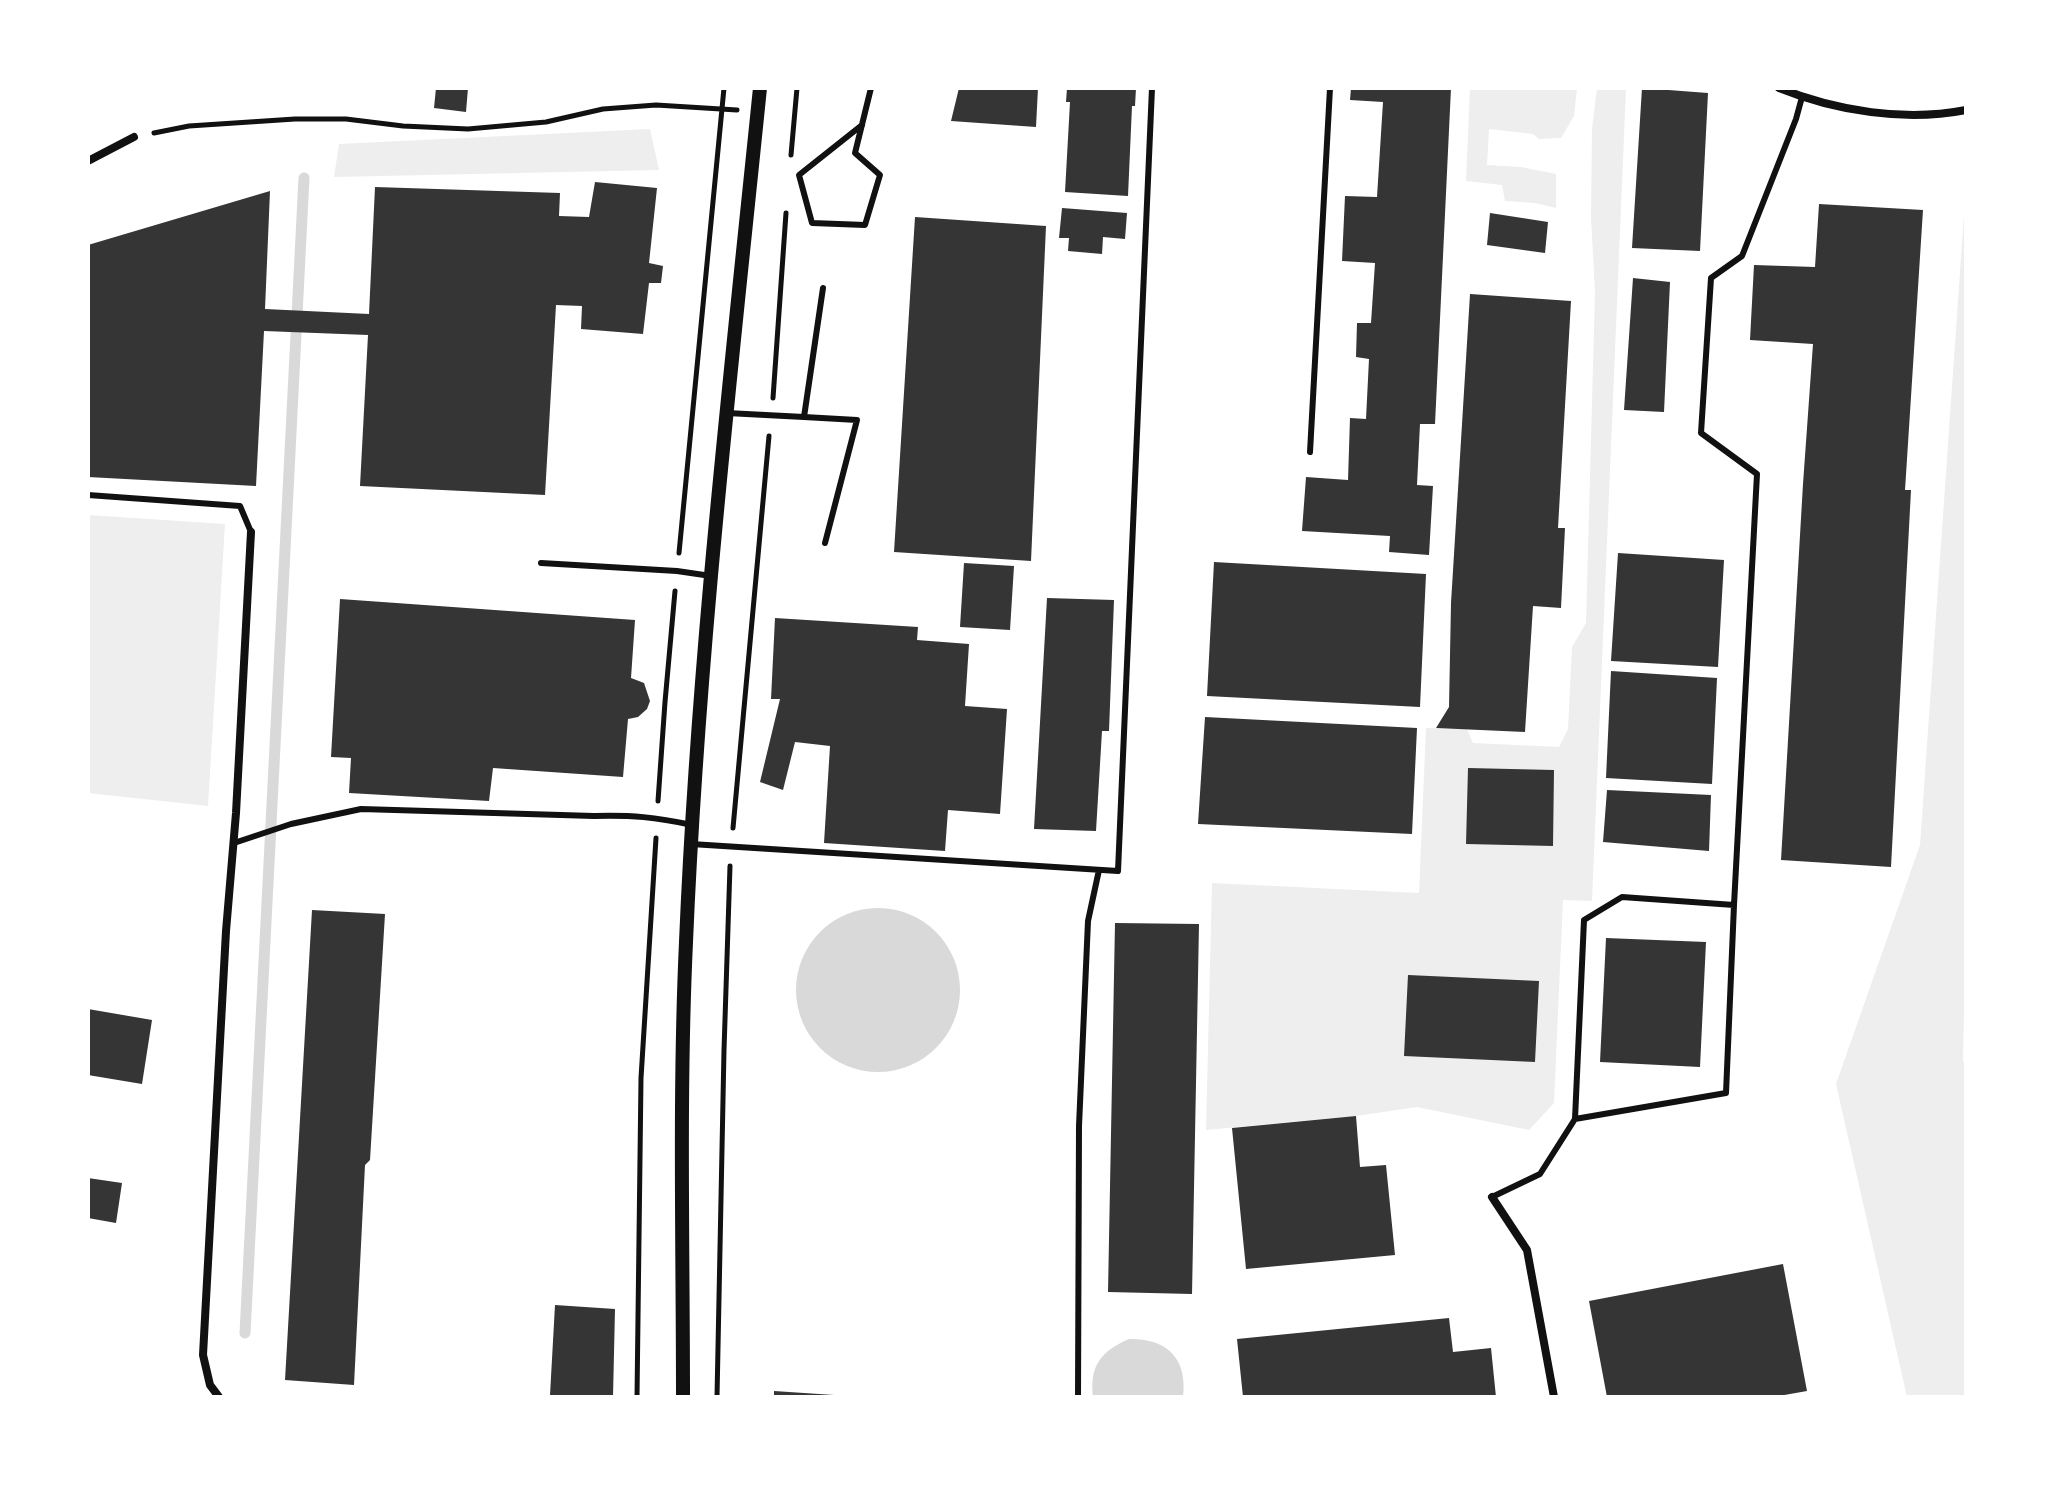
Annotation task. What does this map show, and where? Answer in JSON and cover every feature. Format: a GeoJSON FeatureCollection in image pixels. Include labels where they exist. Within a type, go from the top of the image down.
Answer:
{"type":"FeatureCollection","features":[{"type":"Feature","properties":{"kind":"street"},"geometry":{"type":"LineString","coordinates":[[683,1397],[683,1040],[692,825],[711,576],[760,88]]}},
{"type":"Feature","properties":{"kind":"street"},"geometry":{"type":"LineString","coordinates":[[1779,88],[1845,108],[1900,114],[1966,110]]}},
{"type":"Feature","properties":{"kind":"street"},"geometry":{"type":"LineString","coordinates":[[88,161],[134,137]]}},
{"type":"Feature","properties":{"kind":"street"},"geometry":{"type":"LineString","coordinates":[[219,1397],[210,1385],[203,1355],[251,532]]}},
{"type":"Feature","properties":{"kind":"street"},"geometry":{"type":"LineString","coordinates":[[1492,1197],[1527,1250],[1554,1397]]}},
{"type":"Feature","properties":{"kind":"lane"},"geometry":{"type":"LineString","coordinates":[[862,125],[799,175],[812,223],[865,225],[880,175],[855,153],[862,125],[871,88]]}},
{"type":"Feature","properties":{"kind":"lane"},"geometry":{"type":"LineString","coordinates":[[691,844],[1118,871],[1152,88]]}},
{"type":"Feature","properties":{"kind":"lane"},"geometry":{"type":"LineString","coordinates":[[1310,452],[1330,88]]}},
{"type":"Feature","properties":{"kind":"lane"},"geometry":{"type":"LineString","coordinates":[[1575,1119],[1726,1093],[1757,474],[1701,433],[1711,278],[1742,256],[1802,97]]}},
{"type":"Feature","properties":{"kind":"lane"},"geometry":{"type":"LineString","coordinates":[[804,417],[823,288]]}},
{"type":"Feature","properties":{"kind":"lane"},"geometry":{"type":"LineString","coordinates":[[727,413],[857,420],[825,543]]}},
{"type":"Feature","properties":{"kind":"lane"},"geometry":{"type":"LineString","coordinates":[[88,495],[240,506],[251,532]]}},
{"type":"Feature","properties":{"kind":"lane"},"geometry":{"type":"LineString","coordinates":[[541,563],[711,576]]}},
{"type":"Feature","properties":{"kind":"lane"},"geometry":{"type":"LineString","coordinates":[[234,843],[291,824],[361,809],[633,815],[692,825]]}},
{"type":"Feature","properties":{"kind":"lane"},"geometry":{"type":"LineString","coordinates":[[1078,1397],[1080,1110],[1088,921],[1099,870]]}},
{"type":"Feature","properties":{"kind":"lane"},"geometry":{"type":"LineString","coordinates":[[1492,1197],[1540,1174],[1575,1119],[1584,920],[1622,897],[1734,905]]}},
{"type":"Feature","properties":{"kind":"path"},"geometry":{"type":"LineString","coordinates":[[637,1397],[641,1078],[657,817],[677,571],[724,88]]}},
{"type":"Feature","properties":{"kind":"path"},"geometry":{"type":"LineString","coordinates":[[790,164],[797,88]]}},
{"type":"Feature","properties":{"kind":"path"},"geometry":{"type":"LineString","coordinates":[[134,137],[189,126],[295,119],[346,119],[468,129],[546,122],[603,109],[656,105],[722,109]]}},
{"type":"Feature","properties":{"kind":"path"},"geometry":{"type":"LineString","coordinates":[[717,1397],[731,848],[771,415],[786,211]]}},
{"type":"Feature","properties":{"kind":"shaded area"},"geometry":{"type":"Polygon","coordinates":[[[1470,88],[1577,88],[1574,116],[1561,138],[1539,139],[1533,134],[1489,129],[1487,165],[1521,167],[1556,174],[1556,208],[1505,201],[1502,185],[1466,181],[1470,88]]]}},
{"type":"Feature","properties":{"kind":"shaded area"},"geometry":{"type":"Polygon","coordinates":[[[1597,88],[1626,88],[1592,901],[1563,900],[1554,1103],[1529,1130],[1417,1107],[1206,1130],[1212,883],[1419,893],[1426,728],[1467,729],[1473,743],[1559,747],[1568,729],[1572,647],[1586,623],[1595,292],[1591,218],[1592,129],[1597,88]]]}},
{"type":"Feature","properties":{"kind":"shaded area"},"geometry":{"type":"Polygon","coordinates":[[[650,129],[659,170],[334,177],[339,144],[650,129]]]}},
{"type":"Feature","properties":{"kind":"shaded area"},"geometry":{"type":"Polygon","coordinates":[[[1966,186],[1966,921],[1963,1060],[1966,1071],[1966,1397],[1907,1397],[1836,1084],[1920,845],[1966,186]]]}},
{"type":"Feature","properties":{"kind":"shaded area"},"geometry":{"type":"Polygon","coordinates":[[[88,515],[225,524],[208,806],[88,793],[88,515]]]}},
{"type":"Feature","properties":{"kind":"shaded area"},"geometry":{"type":"Polygon","coordinates":[[[878,908],[909,914],[936,932],[954,959],[960,990],[954,1021],[936,1048],[909,1066],[878,1072],[847,1066],[820,1048],[802,1021],[796,990],[802,959],[820,932],[847,914],[878,908]]]}},
{"type":"Feature","properties":{"kind":"shaded area"},"geometry":{"type":"Polygon","coordinates":[[[1129,1339],[1154,1342],[1172,1353],[1182,1372],[1183,1397],[1093,1397],[1093,1377],[1099,1361],[1104,1354],[1129,1339]]]}},
{"type":"Feature","properties":{"kind":"building"},"geometry":{"type":"Polygon","coordinates":[[[436,88],[468,88],[466,112],[434,108],[436,88]]]}},
{"type":"Feature","properties":{"kind":"building"},"geometry":{"type":"Polygon","coordinates":[[[959,88],[1038,88],[1036,127],[951,121],[959,88]]]}},
{"type":"Feature","properties":{"kind":"building"},"geometry":{"type":"Polygon","coordinates":[[[1067,88],[1136,88],[1135,106],[1132,106],[1128,196],[1065,192],[1070,102],[1066,102],[1067,88]]]}},
{"type":"Feature","properties":{"kind":"building"},"geometry":{"type":"Polygon","coordinates":[[[1351,88],[1451,88],[1435,424],[1420,424],[1417,485],[1433,486],[1429,555],[1389,552],[1390,536],[1302,531],[1306,477],[1348,480],[1350,418],[1366,419],[1369,359],[1356,357],[1357,323],[1371,323],[1375,263],[1342,261],[1345,196],[1377,197],[1383,102],[1350,100],[1351,88]]]}},
{"type":"Feature","properties":{"kind":"building"},"geometry":{"type":"Polygon","coordinates":[[[1642,88],[1708,93],[1700,251],[1632,248],[1642,88]]]}},
{"type":"Feature","properties":{"kind":"building"},"geometry":{"type":"Polygon","coordinates":[[[595,182],[657,188],[649,263],[663,266],[661,283],[649,283],[643,334],[581,329],[582,306],[556,305],[545,495],[360,486],[368,335],[264,331],[256,486],[88,477],[88,245],[270,191],[265,309],[369,314],[375,187],[560,193],[559,216],[589,217],[595,182]]]}},
{"type":"Feature","properties":{"kind":"building"},"geometry":{"type":"Polygon","coordinates":[[[1819,204],[1923,210],[1905,490],[1911,490],[1891,867],[1781,860],[1813,344],[1750,340],[1754,265],[1815,267],[1819,204]]]}},
{"type":"Feature","properties":{"kind":"building"},"geometry":{"type":"Polygon","coordinates":[[[1062,208],[1127,213],[1125,239],[1103,237],[1102,254],[1068,251],[1069,238],[1059,238],[1062,208]]]}},
{"type":"Feature","properties":{"kind":"building"},"geometry":{"type":"Polygon","coordinates":[[[1490,213],[1548,222],[1545,253],[1487,245],[1490,213]]]}},
{"type":"Feature","properties":{"kind":"building"},"geometry":{"type":"Polygon","coordinates":[[[915,217],[1046,226],[1031,561],[894,552],[915,217]]]}},
{"type":"Feature","properties":{"kind":"building"},"geometry":{"type":"Polygon","coordinates":[[[1633,278],[1670,282],[1664,412],[1624,410],[1633,278]]]}},
{"type":"Feature","properties":{"kind":"building"},"geometry":{"type":"Polygon","coordinates":[[[1470,294],[1571,301],[1558,528],[1565,528],[1561,608],[1533,606],[1525,732],[1436,728],[1449,707],[1451,603],[1470,294]]]}},
{"type":"Feature","properties":{"kind":"building"},"geometry":{"type":"Polygon","coordinates":[[[1618,553],[1724,560],[1718,667],[1611,661],[1618,553]]]}},
{"type":"Feature","properties":{"kind":"building"},"geometry":{"type":"Polygon","coordinates":[[[1214,562],[1426,574],[1420,707],[1207,696],[1214,562]]]}},
{"type":"Feature","properties":{"kind":"building"},"geometry":{"type":"Polygon","coordinates":[[[964,563],[1014,566],[1010,630],[960,627],[964,563]]]}},
{"type":"Feature","properties":{"kind":"building"},"geometry":{"type":"Polygon","coordinates":[[[1047,598],[1114,600],[1109,731],[1102,731],[1096,831],[1034,829],[1047,598]]]}},
{"type":"Feature","properties":{"kind":"building"},"geometry":{"type":"Polygon","coordinates":[[[340,599],[635,620],[631,678],[644,683],[650,701],[638,717],[628,719],[623,777],[493,768],[489,801],[349,793],[351,758],[331,757],[340,599]]]}},
{"type":"Feature","properties":{"kind":"building"},"geometry":{"type":"Polygon","coordinates":[[[775,618],[918,627],[917,640],[969,644],[965,706],[1007,709],[1000,814],[948,810],[945,851],[824,843],[830,746],[795,742],[783,790],[760,782],[780,699],[771,699],[775,618]]]}},
{"type":"Feature","properties":{"kind":"building"},"geometry":{"type":"Polygon","coordinates":[[[1611,671],[1717,678],[1712,784],[1606,778],[1611,671]]]}},
{"type":"Feature","properties":{"kind":"building"},"geometry":{"type":"Polygon","coordinates":[[[1205,717],[1417,728],[1412,834],[1198,824],[1205,717]]]}},
{"type":"Feature","properties":{"kind":"building"},"geometry":{"type":"Polygon","coordinates":[[[1468,768],[1554,770],[1553,846],[1466,844],[1468,768]]]}},
{"type":"Feature","properties":{"kind":"building"},"geometry":{"type":"Polygon","coordinates":[[[1607,790],[1711,795],[1709,851],[1603,842],[1607,790]]]}},
{"type":"Feature","properties":{"kind":"building"},"geometry":{"type":"Polygon","coordinates":[[[312,910],[385,914],[370,1160],[365,1165],[354,1385],[285,1380],[312,910]]]}},
{"type":"Feature","properties":{"kind":"building"},"geometry":{"type":"Polygon","coordinates":[[[1115,923],[1199,924],[1192,1294],[1108,1292],[1115,923]]]}},
{"type":"Feature","properties":{"kind":"building"},"geometry":{"type":"Polygon","coordinates":[[[1606,938],[1706,942],[1700,1067],[1600,1062],[1606,938]]]}},
{"type":"Feature","properties":{"kind":"building"},"geometry":{"type":"Polygon","coordinates":[[[1408,975],[1539,981],[1535,1062],[1404,1056],[1408,975]]]}},
{"type":"Feature","properties":{"kind":"building"},"geometry":{"type":"Polygon","coordinates":[[[88,1009],[152,1020],[142,1084],[88,1075],[88,1009]]]}},
{"type":"Feature","properties":{"kind":"building"},"geometry":{"type":"Polygon","coordinates":[[[1356,1116],[1360,1167],[1386,1165],[1395,1255],[1246,1269],[1232,1128],[1356,1116]]]}},
{"type":"Feature","properties":{"kind":"building"},"geometry":{"type":"Polygon","coordinates":[[[88,1178],[122,1183],[116,1223],[88,1218],[88,1178]]]}},
{"type":"Feature","properties":{"kind":"building"},"geometry":{"type":"Polygon","coordinates":[[[1783,1264],[1807,1391],[1773,1397],[1607,1397],[1589,1301],[1783,1264]]]}},
{"type":"Feature","properties":{"kind":"building"},"geometry":{"type":"Polygon","coordinates":[[[555,1305],[615,1309],[613,1397],[550,1395],[555,1305]]]}},
{"type":"Feature","properties":{"kind":"building"},"geometry":{"type":"Polygon","coordinates":[[[1449,1318],[1453,1352],[1491,1348],[1496,1397],[1243,1397],[1237,1339],[1449,1318]]]}},
{"type":"Feature","properties":{"kind":"building"},"geometry":{"type":"Polygon","coordinates":[[[774,1391],[834,1395],[834,1397],[774,1397],[774,1391]]]}},
{"type":"Feature","properties":{"kind":"waterway"},"geometry":{"type":"LineString","coordinates":[[245,1333],[304,178]]}}]}
